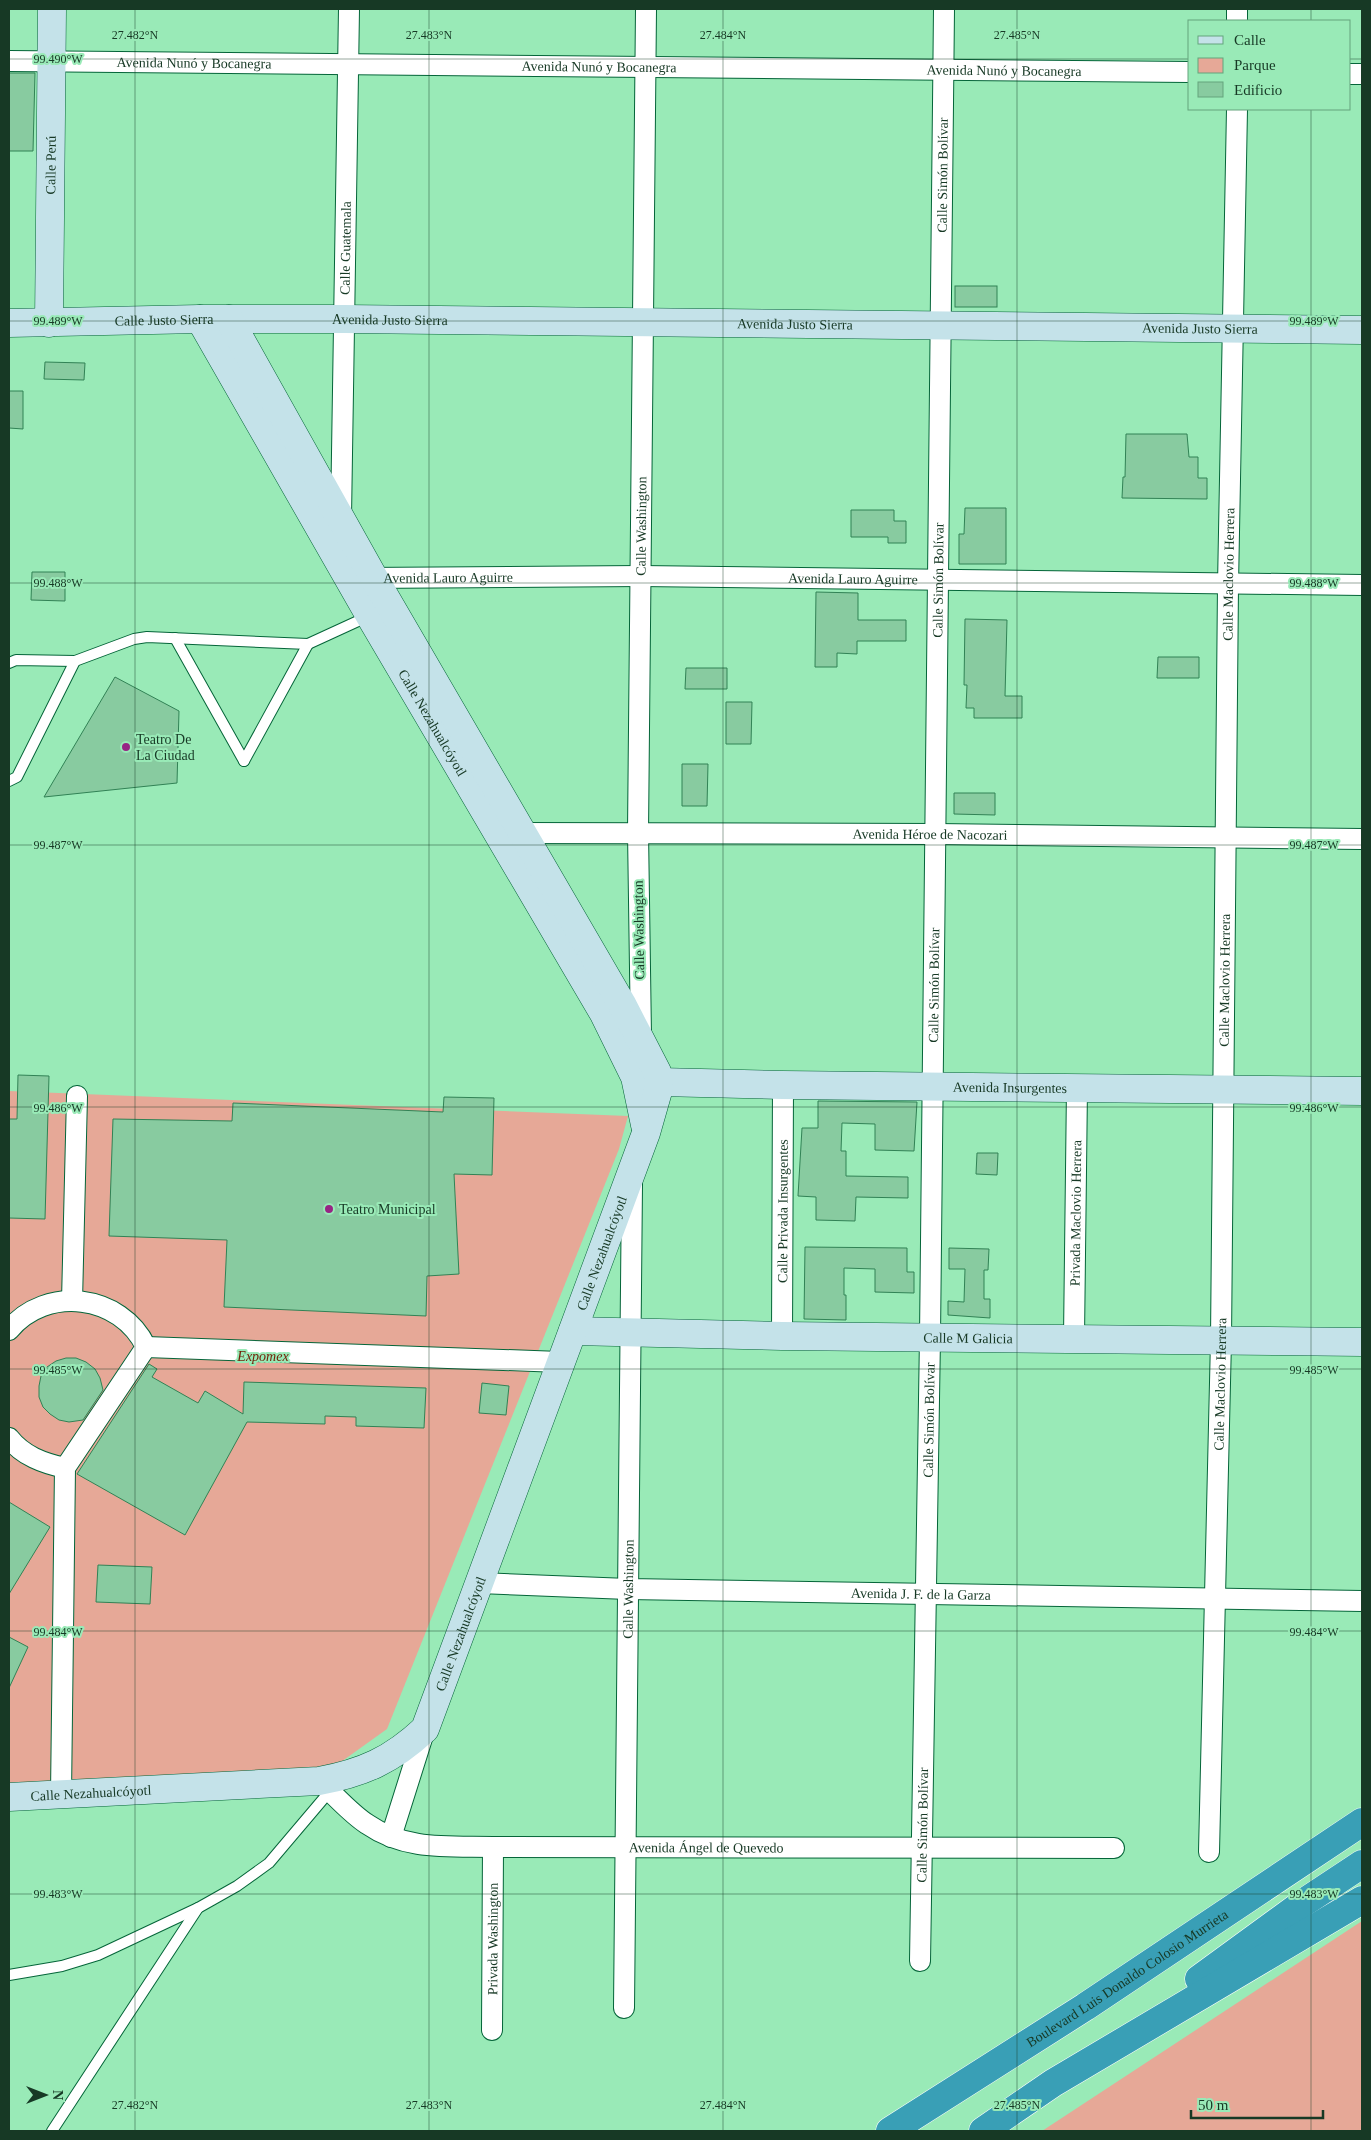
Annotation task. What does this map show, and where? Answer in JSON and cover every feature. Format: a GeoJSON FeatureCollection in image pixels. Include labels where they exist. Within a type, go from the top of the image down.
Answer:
{"type":"FeatureCollection","features":[{"type":"Feature","properties":{"kind":"highway","name":"Boulevard Luis Donaldo Colosio Murrieta"},"geometry":{"type":"LineString","coordinates":[[890,2131],[1085,2007],[1362,1822]]}},
{"type":"Feature","properties":{"kind":"highway"},"geometry":{"type":"LineString","coordinates":[[983,2131],[1053,2083],[1301,1894],[1362,1844]]}},
{"type":"Feature","properties":{"kind":"highway"},"geometry":{"type":"LineString","coordinates":[[1085,2007],[1362,1864]]}},
{"type":"Feature","properties":{"kind":"highway"},"geometry":{"type":"LineString","coordinates":[[1053,2083],[1362,1900]]}},
{"type":"Feature","properties":{"kind":"street","name":"Calle Perú"},"geometry":{"type":"LineString","coordinates":[[49,323],[52,9]]}},
{"type":"Feature","properties":{"kind":"street","name":"Calle Guatemala"},"geometry":{"type":"LineString","coordinates":[[349,9],[341,517],[353,572]]}},
{"type":"Feature","properties":{"kind":"street","name":"Calle Washington"},"geometry":{"type":"LineString","coordinates":[[632,1046],[638,832],[646,9]]}},
{"type":"Feature","properties":{"kind":"street","name":"Calle Simón Bolívar"},"geometry":{"type":"LineString","coordinates":[[920,1961],[930,1337],[931,1086],[936,834],[944,9]]}},
{"type":"Feature","properties":{"kind":"street","name":"Avenida Nunó y Bocanegra"},"geometry":{"type":"LineString","coordinates":[[9,61],[1188,72]]}},
{"type":"Feature","properties":{"kind":"street","name":"Calle Maclovio Herrera"},"geometry":{"type":"LineString","coordinates":[[1208,1852],[1221,1340],[1228,584],[1236,110]]}},
{"type":"Feature","properties":{"kind":"street","name":"Calle Nezahualcóyotl"},"geometry":{"type":"LineString","coordinates":[[200,319],[353,572],[380,611],[510,833],[599,1005],[632,1046],[635,1077],[646,1133]]}},
{"type":"Feature","properties":{"kind":"street","name":"Calle Justo Sierra"},"geometry":{"type":"LineString","coordinates":[[9,323],[229,320]]}},
{"type":"Feature","properties":{"kind":"street","name":"Avenida Justo Sierra"},"geometry":{"type":"LineString","coordinates":[[229,320],[643,322],[1362,330]]}},
{"type":"Feature","properties":{"kind":"street","name":"Calle Nezahualcóyotl"},"geometry":{"type":"LineString","coordinates":[[229,320],[341,517],[353,572]]}},
{"type":"Feature","properties":{"kind":"street","name":"Avenida Lauro Aguirre"},"geometry":{"type":"LineString","coordinates":[[353,572],[1362,585]]}},
{"type":"Feature","properties":{"kind":"street","name":"Avenida Héroe de Nacozari"},"geometry":{"type":"LineString","coordinates":[[510,833],[936,834],[1362,839]]}},
{"type":"Feature","properties":{"kind":"street"},"geometry":{"type":"LineString","coordinates":[[632,1046],[659,1082]]}},
{"type":"Feature","properties":{"kind":"street","name":"Calle Nezahualcóyotl"},"geometry":{"type":"LineString","coordinates":[[9,1797],[325,1786],[386,1760],[408,1745],[425,1729],[646,1133],[659,1082]]}},
{"type":"Feature","properties":{"kind":"street","name":"Avenida Insurgentes"},"geometry":{"type":"LineString","coordinates":[[659,1082],[1362,1091]]}},
{"type":"Feature","properties":{"kind":"street","name":"Calle Privada Insurgentes"},"geometry":{"type":"LineString","coordinates":[[782,1336],[783,1085]]}},
{"type":"Feature","properties":{"kind":"street","name":"Privada Maclovio Herrera"},"geometry":{"type":"LineString","coordinates":[[1074,1338],[1077,1087]]}},
{"type":"Feature","properties":{"kind":"street"},"geometry":{"type":"LineString","coordinates":[[72,1301],[77,1096]]}},
{"type":"Feature","properties":{"kind":"street","name":"Calle Washington"},"geometry":{"type":"LineString","coordinates":[[624,2008],[632,1170]]}},
{"type":"Feature","properties":{"kind":"street"},"geometry":{"type":"LineString","coordinates":[[9,1330],[22,1317],[35,1309],[49,1304],[72,1301],[95,1304],[122,1317],[134,1328],[146,1346]]}},
{"type":"Feature","properties":{"kind":"street","name":"Calle M Galicia"},"geometry":{"type":"LineString","coordinates":[[573,1331],[782,1336],[1362,1342]]}},
{"type":"Feature","properties":{"kind":"street"},"geometry":{"type":"LineString","coordinates":[[146,1346],[560,1362]]}},
{"type":"Feature","properties":{"kind":"street"},"geometry":{"type":"LineString","coordinates":[[61,1795],[65,1468],[146,1346]]}},
{"type":"Feature","properties":{"kind":"street"},"geometry":{"type":"LineString","coordinates":[[9,1438],[22,1451],[35,1459],[65,1468]]}},
{"type":"Feature","properties":{"kind":"street","name":"Avenida J. F. de la Garza"},"geometry":{"type":"LineString","coordinates":[[479,1583],[628,1589],[1362,1601]]}},
{"type":"Feature","properties":{"kind":"street"},"geometry":{"type":"LineString","coordinates":[[391,1837],[425,1729]]}},
{"type":"Feature","properties":{"kind":"street","name":"Avenida Ángel de Quevedo"},"geometry":{"type":"LineString","coordinates":[[325,1786],[366,1824],[391,1837],[413,1845],[493,1847],[1114,1848]]}},
{"type":"Feature","properties":{"kind":"street","name":"Privada Washington"},"geometry":{"type":"LineString","coordinates":[[492,2030],[493,1847]]}},
{"type":"Feature","properties":{"kind":"lane"},"geometry":{"type":"LineString","coordinates":[[9,663],[16,660],[75,660],[134,639],[148,637],[308,644],[380,611]]}},
{"type":"Feature","properties":{"kind":"lane"},"geometry":{"type":"LineString","coordinates":[[175,638],[244,762],[308,644]]}},
{"type":"Feature","properties":{"kind":"lane"},"geometry":{"type":"LineString","coordinates":[[9,781],[17,777],[75,660]]}},
{"type":"Feature","properties":{"kind":"lane"},"geometry":{"type":"LineString","coordinates":[[9,1975],[62,1966],[98,1955],[198,1908],[237,1886],[269,1863],[325,1786]]}},
{"type":"Feature","properties":{"kind":"lane"},"geometry":{"type":"LineString","coordinates":[[52,2131],[198,1908]]}},
{"type":"Feature","properties":{"kind":"green space","name":"Expomex"},"geometry":{"type":"Polygon","coordinates":[[[9,1091],[628,1116],[619,1149],[387,1729],[320,1777],[9,1797],[9,1091]]]}},
{"type":"Feature","properties":{"kind":"green space"},"geometry":{"type":"Polygon","coordinates":[[[1362,1921],[1362,2131],[1042,2131],[1362,1921]]]}},
{"type":"Feature","properties":{"kind":"building"},"geometry":{"type":"Polygon","coordinates":[[[9,73],[35,73],[33,151],[9,151],[9,73]]]}},
{"type":"Feature","properties":{"kind":"building"},"geometry":{"type":"Polygon","coordinates":[[[955,286],[997,286],[997,307],[955,307],[955,286]]]}},
{"type":"Feature","properties":{"kind":"building"},"geometry":{"type":"Polygon","coordinates":[[[45,362],[85,363],[84,380],[44,379],[45,362]]]}},
{"type":"Feature","properties":{"kind":"building"},"geometry":{"type":"Polygon","coordinates":[[[9,391],[23,391],[23,429],[9,428],[9,391]]]}},
{"type":"Feature","properties":{"kind":"building"},"geometry":{"type":"Polygon","coordinates":[[[1126,434],[1187,434],[1189,457],[1198,457],[1198,478],[1207,478],[1207,499],[1122,498],[1123,477],[1125,477],[1126,434]]]}},
{"type":"Feature","properties":{"kind":"building"},"geometry":{"type":"Polygon","coordinates":[[[965,508],[1006,508],[1006,564],[959,564],[959,534],[964,534],[965,508]]]}},
{"type":"Feature","properties":{"kind":"building"},"geometry":{"type":"Polygon","coordinates":[[[851,510],[894,510],[894,521],[906,521],[906,543],[888,543],[888,537],[851,537],[851,510]]]}},
{"type":"Feature","properties":{"kind":"building"},"geometry":{"type":"Polygon","coordinates":[[[32,572],[65,572],[65,601],[31,600],[32,572]]]}},
{"type":"Feature","properties":{"kind":"building"},"geometry":{"type":"Polygon","coordinates":[[[816,592],[858,593],[858,620],[906,620],[906,641],[857,641],[857,654],[837,653],[837,667],[815,667],[816,592]]]}},
{"type":"Feature","properties":{"kind":"building"},"geometry":{"type":"Polygon","coordinates":[[[965,619],[1007,620],[1005,696],[1022,696],[1022,718],[974,718],[974,708],[966,708],[967,685],[964,685],[965,619]]]}},
{"type":"Feature","properties":{"kind":"building"},"geometry":{"type":"Polygon","coordinates":[[[1158,657],[1199,657],[1199,678],[1157,678],[1158,657]]]}},
{"type":"Feature","properties":{"kind":"building"},"geometry":{"type":"Polygon","coordinates":[[[686,668],[727,668],[727,689],[685,689],[686,668]]]}},
{"type":"Feature","properties":{"kind":"building","name":"Teatro De La Ciudad"},"geometry":{"type":"Polygon","coordinates":[[[115,677],[179,711],[177,783],[44,797],[115,677]]]}},
{"type":"Feature","properties":{"kind":"building"},"geometry":{"type":"Polygon","coordinates":[[[726,702],[752,702],[751,744],[726,744],[726,702]]]}},
{"type":"Feature","properties":{"kind":"building"},"geometry":{"type":"Polygon","coordinates":[[[682,764],[708,764],[707,806],[682,806],[682,764]]]}},
{"type":"Feature","properties":{"kind":"building"},"geometry":{"type":"Polygon","coordinates":[[[954,793],[995,793],[995,815],[954,814],[954,793]]]}},
{"type":"Feature","properties":{"kind":"building"},"geometry":{"type":"Polygon","coordinates":[[[18,1075],[49,1076],[45,1219],[9,1218],[9,1119],[17,1119],[18,1075]]]}},
{"type":"Feature","properties":{"kind":"building","name":"Teatro Municipal"},"geometry":{"type":"Polygon","coordinates":[[[444,1097],[494,1098],[492,1175],[454,1174],[459,1274],[427,1276],[426,1316],[224,1307],[227,1240],[109,1236],[113,1119],[232,1121],[233,1103],[443,1112],[444,1097]]]}},
{"type":"Feature","properties":{"kind":"building"},"geometry":{"type":"Polygon","coordinates":[[[818,1101],[917,1102],[914,1151],[875,1150],[875,1124],[842,1123],[841,1151],[846,1151],[846,1176],[908,1177],[908,1198],[856,1197],[855,1221],[816,1220],[816,1197],[798,1196],[802,1128],[818,1128],[818,1101]]]}},
{"type":"Feature","properties":{"kind":"building"},"geometry":{"type":"Polygon","coordinates":[[[977,1153],[998,1153],[997,1175],[976,1174],[977,1153]]]}},
{"type":"Feature","properties":{"kind":"building"},"geometry":{"type":"Polygon","coordinates":[[[805,1247],[907,1248],[907,1272],[914,1272],[914,1293],[875,1292],[875,1269],[844,1268],[846,1320],[804,1319],[805,1247]]]}},
{"type":"Feature","properties":{"kind":"building"},"geometry":{"type":"Polygon","coordinates":[[[949,1248],[989,1249],[988,1270],[984,1270],[984,1299],[990,1299],[990,1318],[948,1315],[948,1301],[964,1302],[965,1269],[949,1269],[949,1248]]]}},
{"type":"Feature","properties":{"kind":"building"},"geometry":{"type":"Polygon","coordinates":[[[76,1358],[86,1362],[95,1369],[100,1378],[103,1390],[83,1420],[69,1422],[59,1420],[43,1407],[39,1397],[41,1376],[47,1367],[56,1361],[76,1358]]]}},
{"type":"Feature","properties":{"kind":"building"},"geometry":{"type":"Polygon","coordinates":[[[149,1364],[157,1369],[152,1377],[198,1403],[205,1391],[243,1414],[244,1382],[426,1388],[424,1428],[356,1426],[356,1417],[325,1416],[325,1424],[247,1422],[185,1535],[77,1474],[149,1364]]]}},
{"type":"Feature","properties":{"kind":"building"},"geometry":{"type":"Polygon","coordinates":[[[482,1383],[509,1386],[506,1415],[479,1413],[482,1383]]]}},
{"type":"Feature","properties":{"kind":"building"},"geometry":{"type":"Polygon","coordinates":[[[9,1502],[50,1527],[9,1594],[9,1502]]]}},
{"type":"Feature","properties":{"kind":"building"},"geometry":{"type":"Polygon","coordinates":[[[98,1565],[152,1567],[150,1604],[96,1602],[98,1565]]]}},
{"type":"Feature","properties":{"kind":"building"},"geometry":{"type":"Polygon","coordinates":[[[9,1637],[28,1647],[9,1688],[9,1637]]]}},
{"type":"Feature","properties":{"kind":"place","name":"Teatro De La Ciudad"},"geometry":{"type":"Point","coordinates":[126,747]}},
{"type":"Feature","properties":{"kind":"place","name":"Teatro Municipal"},"geometry":{"type":"Point","coordinates":[329,1209]}}]}
